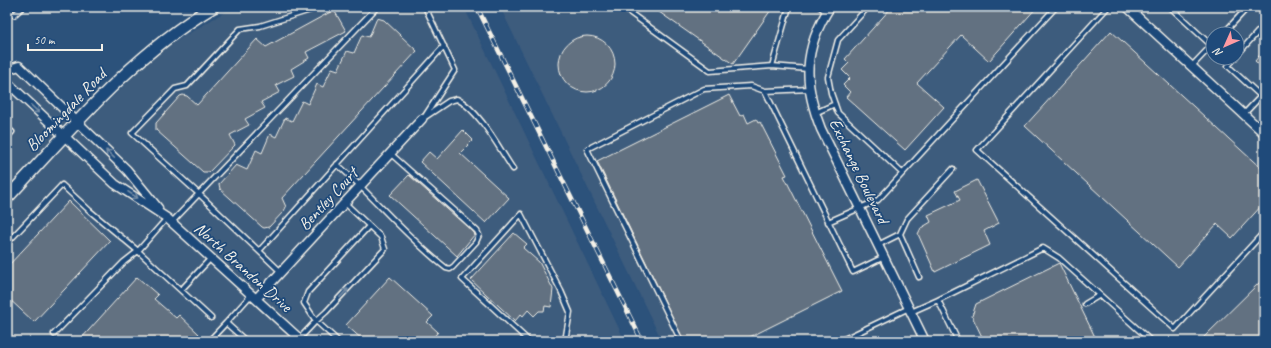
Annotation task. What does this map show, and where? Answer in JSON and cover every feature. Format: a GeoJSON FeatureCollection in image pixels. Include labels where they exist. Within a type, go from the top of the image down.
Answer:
{"type":"FeatureCollection","features":[{"type":"Feature","properties":{"kind":"main road","name":"Bloomingdale Road"},"geometry":{"type":"LineString","coordinates":[[7,198],[77,122],[138,61],[183,27],[213,7]]}},
{"type":"Feature","properties":{"kind":"street"},"geometry":{"type":"LineString","coordinates":[[1127,7],[1264,133]]}},
{"type":"Feature","properties":{"kind":"street","name":"Exchange Boulevard"},"geometry":{"type":"LineString","coordinates":[[826,9],[813,41],[808,69],[815,113],[821,129],[910,310],[922,340]]}},
{"type":"Feature","properties":{"kind":"street","name":"North Brandon Drive"},"geometry":{"type":"LineString","coordinates":[[7,70],[18,66],[128,170],[167,218]]}},
{"type":"Feature","properties":{"kind":"street","name":"North Brandon Drive"},"geometry":{"type":"LineString","coordinates":[[7,82],[116,184],[167,218],[300,340]]}},
{"type":"Feature","properties":{"kind":"street","name":"Bentley Court"},"geometry":{"type":"LineString","coordinates":[[253,297],[281,272],[422,119]]}},
{"type":"Feature","properties":{"kind":"lane"},"geometry":{"type":"LineString","coordinates":[[7,8],[14,15],[23,7]]}},
{"type":"Feature","properties":{"kind":"lane"},"geometry":{"type":"LineString","coordinates":[[281,272],[132,133],[175,89],[187,86],[240,29],[260,26],[320,7]]}},
{"type":"Feature","properties":{"kind":"lane"},"geometry":{"type":"LineString","coordinates":[[54,334],[124,262],[138,251],[167,218],[199,194],[377,7]]}},
{"type":"Feature","properties":{"kind":"lane"},"geometry":{"type":"LineString","coordinates":[[422,119],[455,70],[425,7]]}},
{"type":"Feature","properties":{"kind":"lane"},"geometry":{"type":"LineString","coordinates":[[622,7],[710,71],[772,66],[808,69]]}},
{"type":"Feature","properties":{"kind":"lane"},"geometry":{"type":"LineString","coordinates":[[772,66],[789,7]]}},
{"type":"Feature","properties":{"kind":"lane"},"geometry":{"type":"LineString","coordinates":[[868,7],[838,40],[828,77],[838,113],[902,173]]}},
{"type":"Feature","properties":{"kind":"lane"},"geometry":{"type":"LineString","coordinates":[[828,222],[878,200],[1056,7]]}},
{"type":"Feature","properties":{"kind":"lane"},"geometry":{"type":"LineString","coordinates":[[1108,7],[977,150],[1174,328],[1264,232]]}},
{"type":"Feature","properties":{"kind":"lane"},"geometry":{"type":"LineString","coordinates":[[1170,7],[1205,39]]}},
{"type":"Feature","properties":{"kind":"lane"},"geometry":{"type":"LineString","coordinates":[[1230,26],[1248,7]]}},
{"type":"Feature","properties":{"kind":"lane"},"geometry":{"type":"LineString","coordinates":[[1245,47],[1264,25]]}},
{"type":"Feature","properties":{"kind":"lane"},"geometry":{"type":"LineString","coordinates":[[259,251],[444,46]]}},
{"type":"Feature","properties":{"kind":"lane"},"geometry":{"type":"LineString","coordinates":[[1192,66],[1205,52]]}},
{"type":"Feature","properties":{"kind":"lane"},"geometry":{"type":"LineString","coordinates":[[1228,66],[1262,98],[1244,114]]}},
{"type":"Feature","properties":{"kind":"lane"},"geometry":{"type":"LineString","coordinates":[[681,341],[587,149],[704,89],[751,86],[765,91],[810,89]]}},
{"type":"Feature","properties":{"kind":"lane"},"geometry":{"type":"LineString","coordinates":[[765,91],[853,272],[884,257]]}},
{"type":"Feature","properties":{"kind":"lane"},"geometry":{"type":"LineString","coordinates":[[422,119],[449,101],[457,99],[462,102],[486,126],[512,169]]}},
{"type":"Feature","properties":{"kind":"lane"},"geometry":{"type":"LineString","coordinates":[[815,113],[835,104]]}},
{"type":"Feature","properties":{"kind":"lane"},"geometry":{"type":"LineString","coordinates":[[7,128],[12,132],[7,137]]}},
{"type":"Feature","properties":{"kind":"lane"},"geometry":{"type":"LineString","coordinates":[[337,164],[361,186],[399,226],[446,268],[450,269],[478,238],[479,235],[477,231],[391,154]]}},
{"type":"Feature","properties":{"kind":"lane"},"geometry":{"type":"LineString","coordinates":[[878,245],[900,234],[908,219],[953,169]]}},
{"type":"Feature","properties":{"kind":"lane"},"geometry":{"type":"LineString","coordinates":[[7,243],[62,185],[90,211],[138,251],[211,318]]}},
{"type":"Feature","properties":{"kind":"lane"},"geometry":{"type":"LineString","coordinates":[[300,340],[316,321],[385,249],[381,237],[345,203]]}},
{"type":"Feature","properties":{"kind":"lane"},"geometry":{"type":"LineString","coordinates":[[529,341],[462,279],[521,214],[561,291],[570,312],[565,341]]}},
{"type":"Feature","properties":{"kind":"lane"},"geometry":{"type":"LineString","coordinates":[[338,341],[316,321],[304,303],[308,292],[370,226]]}},
{"type":"Feature","properties":{"kind":"lane"},"geometry":{"type":"LineString","coordinates":[[900,234],[919,277]]}},
{"type":"Feature","properties":{"kind":"lane"},"geometry":{"type":"LineString","coordinates":[[840,341],[910,310],[938,300],[1044,248],[1059,258],[1151,341]]}},
{"type":"Feature","properties":{"kind":"lane"},"geometry":{"type":"LineString","coordinates":[[181,290],[211,258]]}},
{"type":"Feature","properties":{"kind":"lane"},"geometry":{"type":"LineString","coordinates":[[1085,304],[1100,295]]}},
{"type":"Feature","properties":{"kind":"lane"},"geometry":{"type":"LineString","coordinates":[[209,341],[226,322],[253,297]]}},
{"type":"Feature","properties":{"kind":"lane"},"geometry":{"type":"LineString","coordinates":[[938,300],[958,341]]}},
{"type":"Feature","properties":{"kind":"lane"},"geometry":{"type":"LineString","coordinates":[[226,322],[246,341]]}},
{"type":"Feature","properties":{"kind":"shaded area"},"geometry":{"type":"Polygon","coordinates":[[[233,7],[464,7],[625,341],[7,341],[7,207],[78,130],[161,50],[233,7]]]}},
{"type":"Feature","properties":{"kind":"shaded area"},"geometry":{"type":"Polygon","coordinates":[[[500,7],[1264,7],[1264,341],[662,341],[500,7]]]}},
{"type":"Feature","properties":{"kind":"shaded area"},"geometry":{"type":"Polygon","coordinates":[[[7,63],[70,122],[7,191],[7,63]]]}},
{"type":"Feature","properties":{"kind":"building"},"geometry":{"type":"Polygon","coordinates":[[[652,7],[773,7],[733,64],[652,7]]]}},
{"type":"Feature","properties":{"kind":"building"},"geometry":{"type":"Polygon","coordinates":[[[892,7],[1037,7],[989,61],[961,35],[917,83],[944,107],[905,150],[846,97],[850,92],[843,85],[850,78],[842,70],[849,63],[845,59],[892,7]]]}},
{"type":"Feature","properties":{"kind":"building"},"geometry":{"type":"Polygon","coordinates":[[[334,10],[346,31],[306,52],[309,58],[291,69],[294,76],[276,85],[280,92],[261,102],[265,108],[245,119],[249,125],[230,135],[235,145],[209,172],[203,172],[156,130],[156,123],[180,96],[187,96],[197,105],[257,39],[266,47],[334,10]]]}},
{"type":"Feature","properties":{"kind":"building"},"geometry":{"type":"Polygon","coordinates":[[[377,18],[384,20],[417,51],[282,198],[286,207],[284,211],[269,227],[262,227],[220,189],[219,184],[236,165],[247,170],[256,150],[262,153],[270,134],[276,137],[285,118],[292,121],[302,101],[308,104],[317,84],[323,87],[332,68],[338,70],[347,51],[354,53],[362,35],[369,37],[377,18]]]}},
{"type":"Feature","properties":{"kind":"building"},"geometry":{"type":"Polygon","coordinates":[[[1111,31],[1264,171],[1264,203],[1232,238],[1217,224],[1178,267],[1025,126],[1111,31]]]}},
{"type":"Feature","properties":{"kind":"building"},"geometry":{"type":"Polygon","coordinates":[[[587,36],[598,38],[607,44],[613,53],[615,64],[613,75],[607,84],[598,90],[587,92],[576,90],[567,84],[561,75],[559,64],[561,53],[567,44],[576,38],[587,36]]]}},
{"type":"Feature","properties":{"kind":"building"},"geometry":{"type":"Polygon","coordinates":[[[1264,50],[1264,69],[1255,61],[1264,50]]]}},
{"type":"Feature","properties":{"kind":"building"},"geometry":{"type":"Polygon","coordinates":[[[729,95],[740,116],[744,114],[748,123],[756,119],[758,123],[760,122],[787,175],[784,176],[842,291],[742,341],[684,341],[597,161],[729,95]]]}},
{"type":"Feature","properties":{"kind":"building"},"geometry":{"type":"Polygon","coordinates":[[[463,130],[473,140],[460,153],[509,198],[486,223],[420,162],[429,152],[437,159],[463,130]]]}},
{"type":"Feature","properties":{"kind":"building"},"geometry":{"type":"Polygon","coordinates":[[[409,175],[475,234],[457,256],[390,195],[409,175]]]}},
{"type":"Feature","properties":{"kind":"building"},"geometry":{"type":"Polygon","coordinates":[[[977,180],[999,223],[984,231],[990,245],[935,272],[918,234],[921,228],[931,222],[928,215],[960,200],[955,191],[977,180]]]}},
{"type":"Feature","properties":{"kind":"building"},"geometry":{"type":"Polygon","coordinates":[[[69,201],[110,241],[34,322],[7,297],[7,267],[69,201]]]}},
{"type":"Feature","properties":{"kind":"building"},"geometry":{"type":"Polygon","coordinates":[[[514,233],[527,244],[523,248],[539,262],[553,289],[551,307],[545,306],[544,311],[539,311],[534,316],[528,310],[523,316],[521,314],[515,321],[471,280],[514,233]]]}},
{"type":"Feature","properties":{"kind":"building"},"geometry":{"type":"Polygon","coordinates":[[[1059,263],[1097,341],[984,341],[972,316],[976,304],[1059,263]]]}},
{"type":"Feature","properties":{"kind":"building"},"geometry":{"type":"Polygon","coordinates":[[[137,277],[158,295],[154,299],[176,318],[179,315],[199,334],[192,341],[79,341],[137,277]]]}},
{"type":"Feature","properties":{"kind":"building"},"geometry":{"type":"Polygon","coordinates":[[[390,277],[433,316],[427,322],[438,332],[430,341],[364,341],[346,325],[390,277]]]}},
{"type":"Feature","properties":{"kind":"building"},"geometry":{"type":"Polygon","coordinates":[[[1264,278],[1264,341],[1200,341],[1264,278]]]}},
{"type":"Feature","properties":{"kind":"railway"},"geometry":{"type":"LineString","coordinates":[[477,7],[642,341]]}}]}
